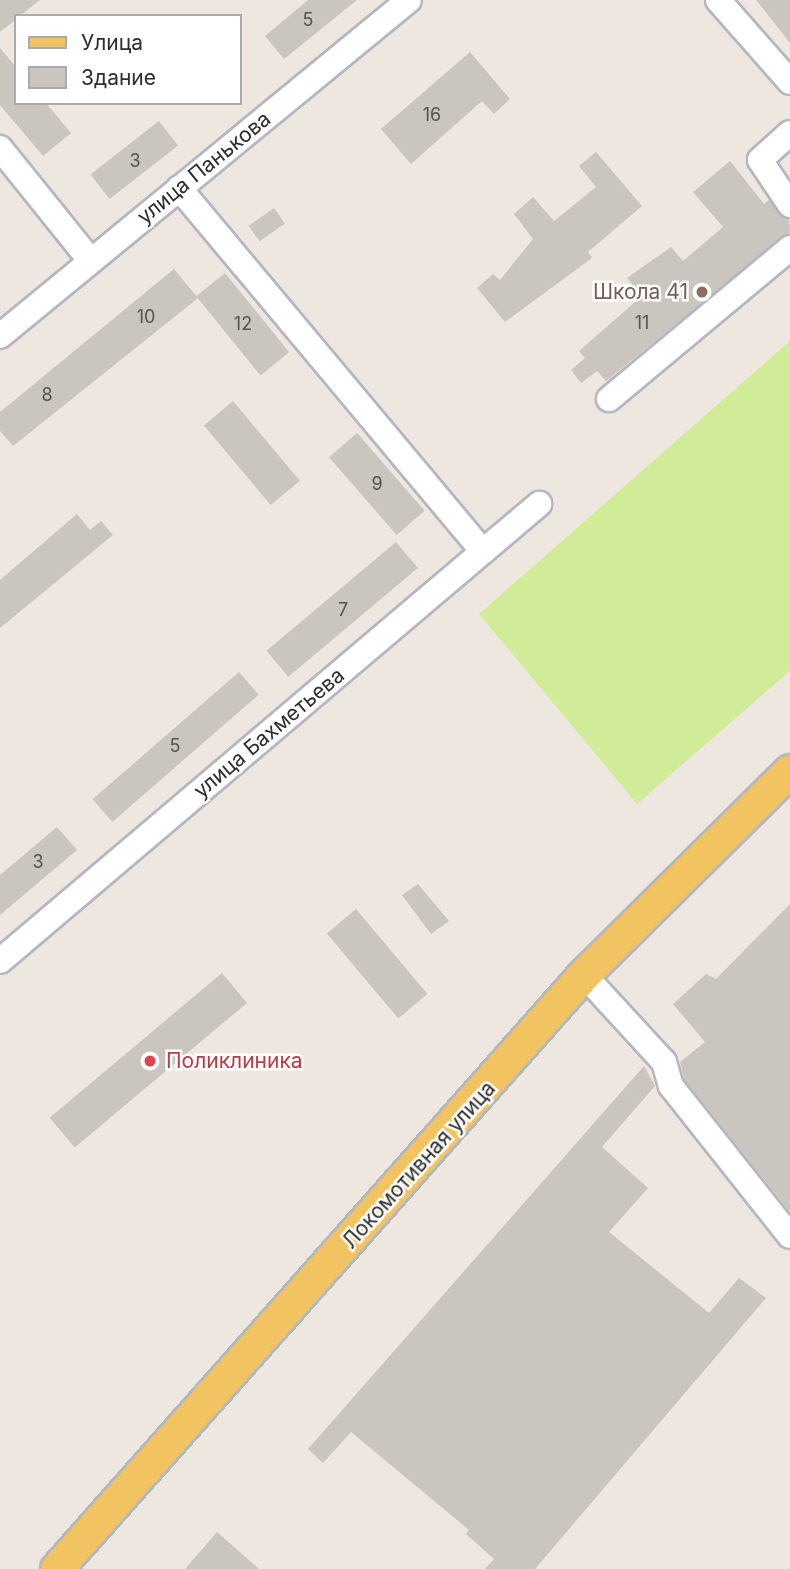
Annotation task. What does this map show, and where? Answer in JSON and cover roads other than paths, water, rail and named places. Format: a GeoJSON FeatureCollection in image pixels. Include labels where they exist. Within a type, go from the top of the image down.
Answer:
{"type":"FeatureCollection","features":[{"type":"Feature","properties":{"kind":"main road","name":"Локомотивная улица"},"geometry":{"type":"LineString","coordinates":[[57,1569],[584,975],[790,771]]}},
{"type":"Feature","properties":{"kind":"street","name":"улица Панькова"},"geometry":{"type":"LineString","coordinates":[[0,336],[409,0]]}},
{"type":"Feature","properties":{"kind":"street"},"geometry":{"type":"LineString","coordinates":[[718,0],[790,82]]}},
{"type":"Feature","properties":{"kind":"street"},"geometry":{"type":"LineString","coordinates":[[790,133],[760,160],[790,205]]}},
{"type":"Feature","properties":{"kind":"street"},"geometry":{"type":"LineString","coordinates":[[0,148],[91,261]]}},
{"type":"Feature","properties":{"kind":"street"},"geometry":{"type":"LineString","coordinates":[[179,188],[483,552]]}},
{"type":"Feature","properties":{"kind":"street"},"geometry":{"type":"LineString","coordinates":[[609,399],[790,248]]}},
{"type":"Feature","properties":{"kind":"street","name":"улица Бахметьева"},"geometry":{"type":"LineString","coordinates":[[0,961],[539,504]]}},
{"type":"Feature","properties":{"kind":"street"},"geometry":{"type":"LineString","coordinates":[[584,975],[664,1062],[671,1086],[790,1236]]}},
{"type":"Feature","properties":{"kind":"place","name":"Школа 41"},"geometry":{"type":"Point","coordinates":[702,292]}},
{"type":"Feature","properties":{"kind":"place","name":"Поликлиника"},"geometry":{"type":"Point","coordinates":[150,1061]}}]}
